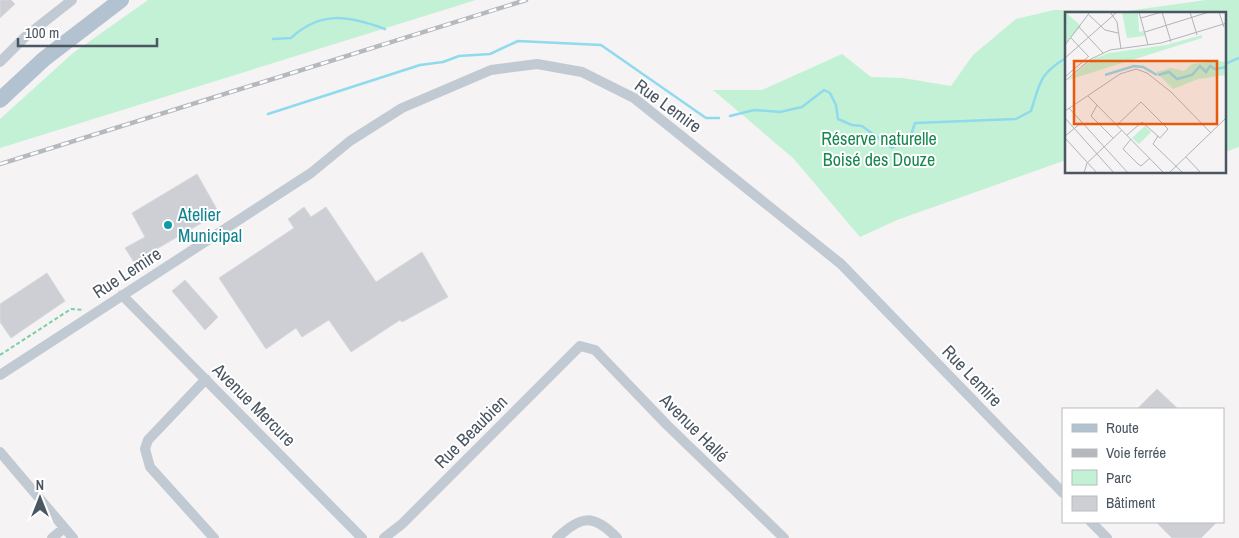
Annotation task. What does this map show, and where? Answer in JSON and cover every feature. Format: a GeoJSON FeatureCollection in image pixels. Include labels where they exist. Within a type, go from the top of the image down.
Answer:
{"type":"FeatureCollection","features":[{"type":"Feature","properties":{"kind":"main road"},"geometry":{"type":"LineString","coordinates":[[0,100],[44,59],[121,0]]}},
{"type":"Feature","properties":{"kind":"street"},"geometry":{"type":"LineString","coordinates":[[0,62],[25,38],[72,0]]}},
{"type":"Feature","properties":{"kind":"street","name":"Rue Lemire"},"geometry":{"type":"LineString","coordinates":[[0,375],[311,173],[350,141],[402,108],[491,70],[537,64],[582,72],[634,98],[841,264],[1062,492]]}},
{"type":"Feature","properties":{"kind":"street","name":"Avenue Mercure"},"geometry":{"type":"LineString","coordinates":[[122,295],[362,538]]}},
{"type":"Feature","properties":{"kind":"street","name":"Rue Beaubien"},"geometry":{"type":"LineString","coordinates":[[384,538],[402,524],[580,346]]}},
{"type":"Feature","properties":{"kind":"street","name":"Avenue Hallé"},"geometry":{"type":"LineString","coordinates":[[580,346],[595,350],[667,425],[784,538]]}},
{"type":"Feature","properties":{"kind":"street"},"geometry":{"type":"LineString","coordinates":[[206,379],[148,440],[145,449],[150,468],[214,538]]}},
{"type":"Feature","properties":{"kind":"street"},"geometry":{"type":"LineString","coordinates":[[0,452],[73,538]]}},
{"type":"Feature","properties":{"kind":"street"},"geometry":{"type":"LineString","coordinates":[[558,538],[571,524],[588,519],[605,525],[617,538]]}},
{"type":"Feature","properties":{"kind":"street"},"geometry":{"type":"LineString","coordinates":[[1092,523],[1106,538]]}},
{"type":"Feature","properties":{"kind":"street"},"geometry":{"type":"LineString","coordinates":[[52,538],[64,528]]}},
{"type":"Feature","properties":{"kind":"path"},"geometry":{"type":"LineString","coordinates":[[0,355],[71,309],[84,309],[91,316]]}},
{"type":"Feature","properties":{"kind":"green space"},"geometry":{"type":"Polygon","coordinates":[[[148,0],[476,0],[0,148],[0,119],[73,53],[148,0]]]}},
{"type":"Feature","properties":{"kind":"green space","name":"Réserve naturelle Boisé des Douze"},"geometry":{"type":"Polygon","coordinates":[[[1206,0],[1239,0],[1239,147],[1226,152],[1226,12],[1065,12],[1065,160],[897,220],[860,237],[793,158],[713,90],[762,90],[842,54],[871,77],[903,78],[951,86],[973,55],[1016,19],[1054,10],[1127,11],[1206,0]]]}},
{"type":"Feature","properties":{"kind":"building"},"geometry":{"type":"Polygon","coordinates":[[[0,0],[11,0],[15,4],[0,18],[0,0]]]}},
{"type":"Feature","properties":{"kind":"building","name":"Atelier Municipal"},"geometry":{"type":"Polygon","coordinates":[[[197,174],[219,213],[134,262],[125,248],[145,237],[132,213],[197,174]]]}},
{"type":"Feature","properties":{"kind":"building"},"geometry":{"type":"Polygon","coordinates":[[[304,207],[311,217],[326,207],[376,282],[422,252],[448,297],[402,322],[400,320],[351,352],[329,320],[302,337],[296,328],[266,349],[219,278],[294,228],[288,219],[304,207]]]}},
{"type":"Feature","properties":{"kind":"building"},"geometry":{"type":"Polygon","coordinates":[[[47,273],[65,301],[11,338],[0,322],[0,304],[47,273]]]}},
{"type":"Feature","properties":{"kind":"building"},"geometry":{"type":"Polygon","coordinates":[[[185,280],[218,317],[205,330],[172,291],[185,280]]]}},
{"type":"Feature","properties":{"kind":"building"},"geometry":{"type":"Polygon","coordinates":[[[1157,389],[1177,408],[1138,408],[1157,389]]]}},
{"type":"Feature","properties":{"kind":"building"},"geometry":{"type":"Polygon","coordinates":[[[1157,523],[1216,523],[1201,538],[1172,538],[1157,523]]]}},
{"type":"Feature","properties":{"kind":"waterway"},"geometry":{"type":"LineString","coordinates":[[273,39],[291,38],[302,29],[324,19],[347,19],[385,29]]}},
{"type":"Feature","properties":{"kind":"waterway"},"geometry":{"type":"LineString","coordinates":[[268,114],[420,65],[443,62],[459,56],[490,54],[518,41],[601,45],[706,118],[719,118]]}},
{"type":"Feature","properties":{"kind":"waterway"},"geometry":{"type":"LineString","coordinates":[[1226,64],[1239,58]]}},
{"type":"Feature","properties":{"kind":"waterway"},"geometry":{"type":"LineString","coordinates":[[730,116],[754,110],[780,112],[802,107],[824,90],[830,93],[836,105],[838,119],[852,125],[862,126],[892,148],[910,138],[915,123],[1016,119],[1031,111],[1045,74],[1065,59]]}},
{"type":"Feature","properties":{"kind":"railway"},"geometry":{"type":"LineString","coordinates":[[0,164],[526,0]]}},
{"type":"Feature","properties":{"kind":"place","name":"Atelier Municipal"},"geometry":{"type":"Point","coordinates":[168,225]}}]}
